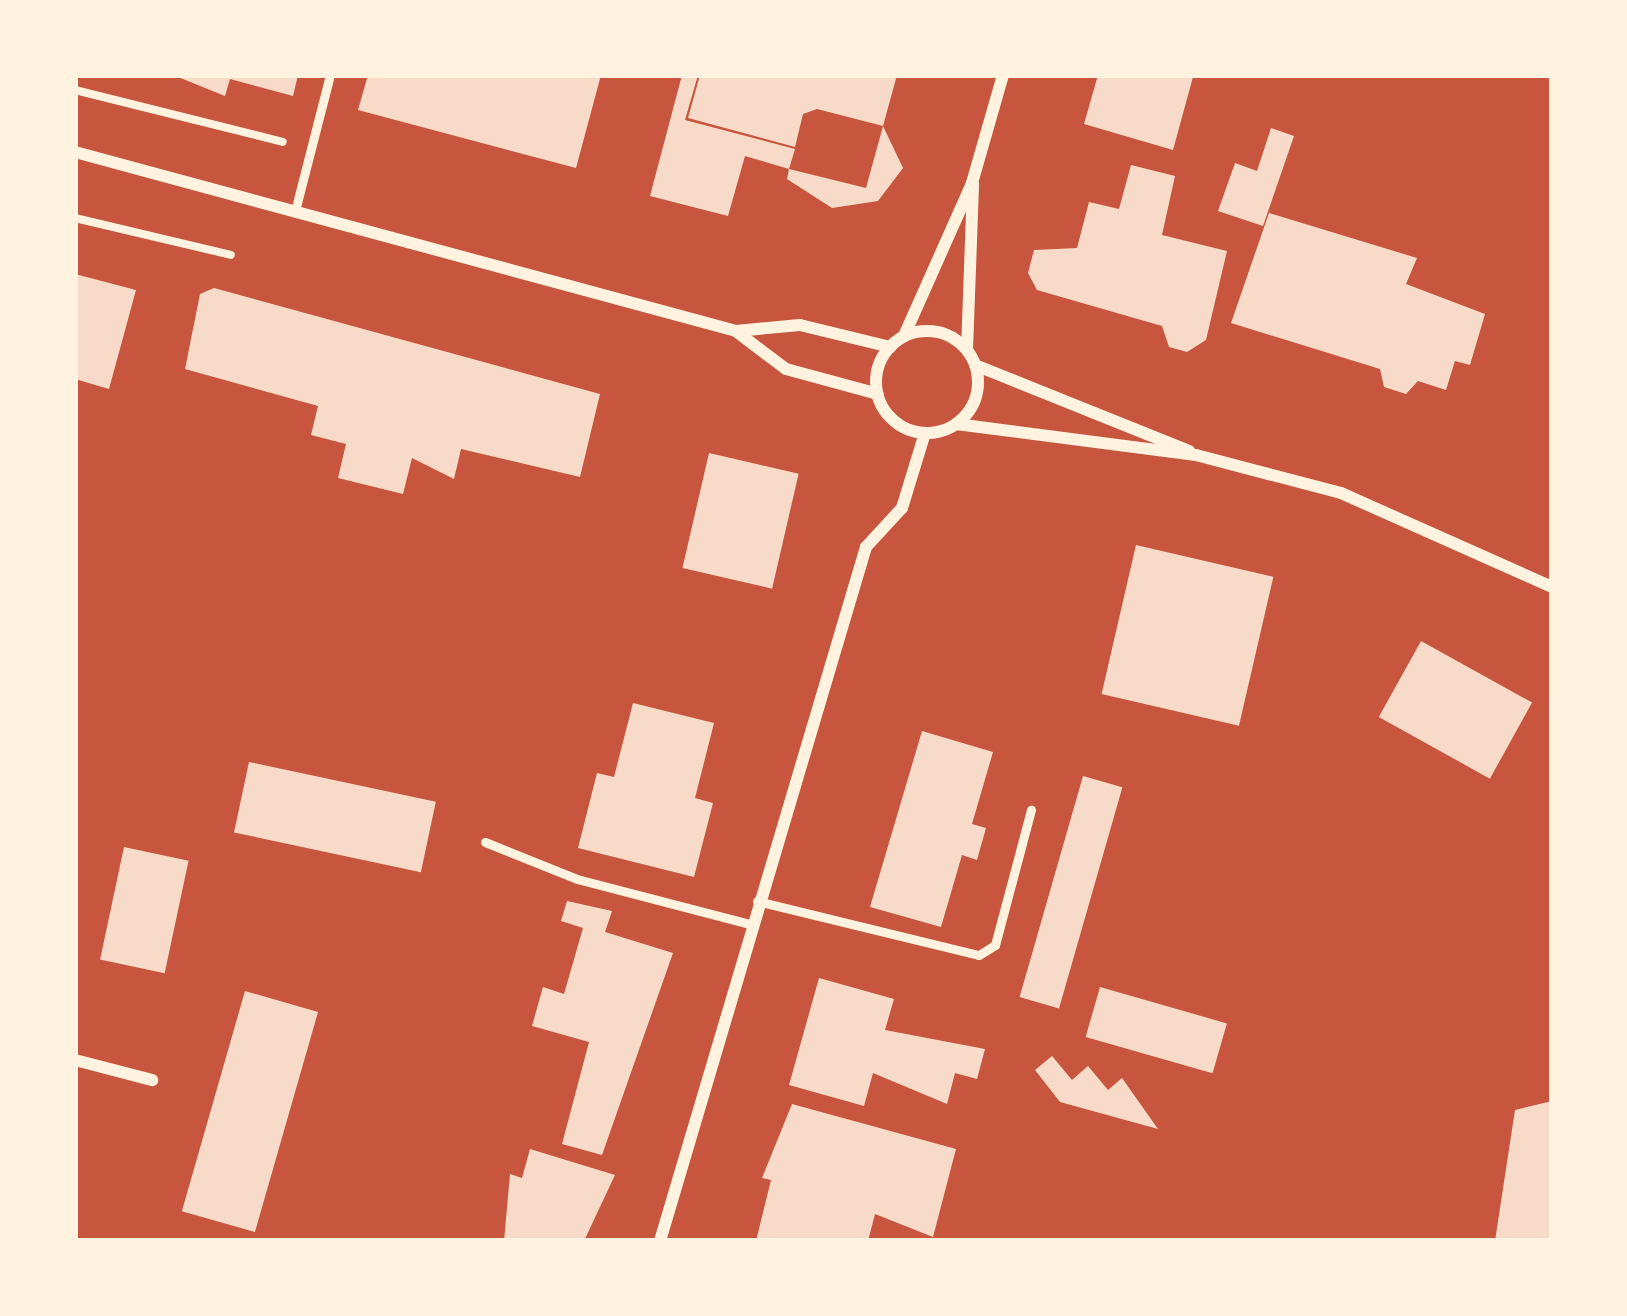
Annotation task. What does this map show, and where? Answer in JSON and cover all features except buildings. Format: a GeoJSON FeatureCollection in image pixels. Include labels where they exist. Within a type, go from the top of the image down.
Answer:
{"type":"FeatureCollection","features":[{"type":"Feature","properties":{"kind":"street"},"geometry":{"type":"LineString","coordinates":[[878,394],[890,347],[904,336],[973,183],[1003,75]]}},
{"type":"Feature","properties":{"kind":"street"},"geometry":{"type":"LineString","coordinates":[[75,152],[736,331],[800,325],[890,347]]}},
{"type":"Feature","properties":{"kind":"street"},"geometry":{"type":"LineString","coordinates":[[956,424],[976,398],[975,365],[967,350],[973,183]]}},
{"type":"Feature","properties":{"kind":"street"},"geometry":{"type":"LineString","coordinates":[[736,331],[787,369],[878,394],[895,422],[926,434],[956,424],[1196,454]]}},
{"type":"Feature","properties":{"kind":"street"},"geometry":{"type":"LineString","coordinates":[[904,336],[938,333],[967,350]]}},
{"type":"Feature","properties":{"kind":"street"},"geometry":{"type":"LineString","coordinates":[[975,365],[1196,454],[1413,517],[1552,586]]}},
{"type":"Feature","properties":{"kind":"street"},"geometry":{"type":"LineString","coordinates":[[660,1241],[757,901],[866,547],[902,508],[926,434]]}},
{"type":"Feature","properties":{"kind":"street"},"geometry":{"type":"LineString","coordinates":[[75,1060],[152,1079]]}},
{"type":"Feature","properties":{"kind":"lane"},"geometry":{"type":"LineString","coordinates":[[295,211],[330,75]]}},
{"type":"Feature","properties":{"kind":"lane"},"geometry":{"type":"LineString","coordinates":[[757,901],[980,955],[995,945],[1031,811]]}},
{"type":"Feature","properties":{"kind":"lane"},"geometry":{"type":"LineString","coordinates":[[485,842],[577,879],[751,924]]}},
{"type":"Feature","properties":{"kind":"path"},"geometry":{"type":"LineString","coordinates":[[75,90],[310,148]]}},
{"type":"Feature","properties":{"kind":"path"},"geometry":{"type":"LineString","coordinates":[[75,218],[231,255]]}}]}
